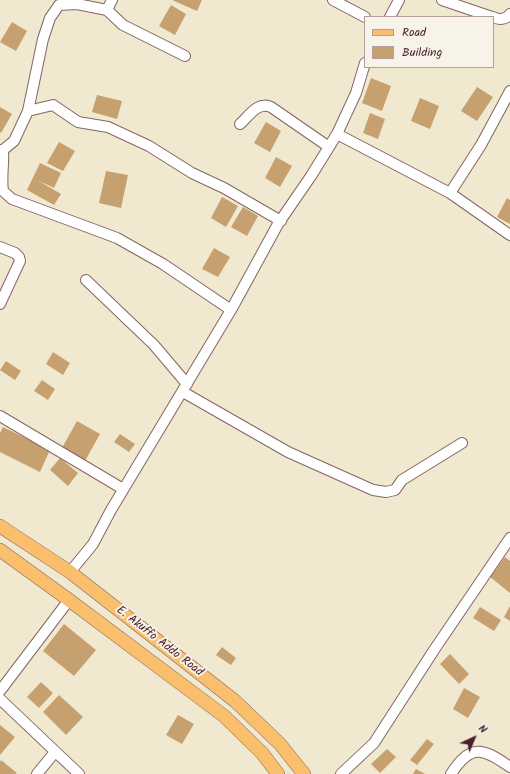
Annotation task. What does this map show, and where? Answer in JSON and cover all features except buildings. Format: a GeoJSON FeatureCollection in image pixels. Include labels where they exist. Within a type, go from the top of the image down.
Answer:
{"type":"FeatureCollection","features":[{"type":"Feature","properties":{"kind":"main road","name":"E. Akuffo Addo Road"},"geometry":{"type":"LineString","coordinates":[[0,526],[70,572],[235,701],[280,744],[304,774]]}},
{"type":"Feature","properties":{"kind":"main road","name":"E. Akuffo Addo Road"},"geometry":{"type":"LineString","coordinates":[[0,550],[224,716],[262,753],[278,774]]}},
{"type":"Feature","properties":{"kind":"street"},"geometry":{"type":"LineString","coordinates":[[107,10],[112,0]]}},
{"type":"Feature","properties":{"kind":"street"},"geometry":{"type":"LineString","coordinates":[[333,0],[364,16]]}},
{"type":"Feature","properties":{"kind":"street"},"geometry":{"type":"LineString","coordinates":[[391,16],[399,0]]}},
{"type":"Feature","properties":{"kind":"street"},"geometry":{"type":"LineString","coordinates":[[442,0],[490,16]]}},
{"type":"Feature","properties":{"kind":"street"},"geometry":{"type":"LineString","coordinates":[[186,56],[123,25],[107,10],[77,4],[55,2],[44,39],[28,111],[14,140],[1,150],[3,160],[1,178],[3,191],[12,199],[117,238],[163,264],[231,310]]}},
{"type":"Feature","properties":{"kind":"street"},"geometry":{"type":"LineString","coordinates":[[494,18],[499,20],[508,17],[510,14]]}},
{"type":"Feature","properties":{"kind":"street"},"geometry":{"type":"LineString","coordinates":[[70,572],[93,544],[123,489],[231,310],[280,221],[311,176],[337,134],[356,93],[364,66]]}},
{"type":"Feature","properties":{"kind":"street"},"geometry":{"type":"LineString","coordinates":[[450,193],[481,144],[510,90]]}},
{"type":"Feature","properties":{"kind":"street"},"geometry":{"type":"LineString","coordinates":[[28,111],[53,105],[78,122],[108,127],[149,146],[280,221]]}},
{"type":"Feature","properties":{"kind":"street"},"geometry":{"type":"LineString","coordinates":[[240,124],[258,106],[266,105],[329,147]]}},
{"type":"Feature","properties":{"kind":"street"},"geometry":{"type":"LineString","coordinates":[[337,134],[450,193],[510,235]]}},
{"type":"Feature","properties":{"kind":"street"},"geometry":{"type":"LineString","coordinates":[[0,248],[15,253],[19,257],[20,261],[0,304]]}},
{"type":"Feature","properties":{"kind":"street"},"geometry":{"type":"LineString","coordinates":[[86,280],[154,345],[185,388],[288,452],[373,490],[386,492],[395,490],[402,480],[462,443]]}},
{"type":"Feature","properties":{"kind":"street"},"geometry":{"type":"LineString","coordinates":[[0,416],[123,489]]}},
{"type":"Feature","properties":{"kind":"street"},"geometry":{"type":"LineString","coordinates":[[341,774],[374,743],[429,656],[510,538]]}},
{"type":"Feature","properties":{"kind":"street"},"geometry":{"type":"LineString","coordinates":[[0,691],[69,600]]}},
{"type":"Feature","properties":{"kind":"street"},"geometry":{"type":"LineString","coordinates":[[0,699],[79,774]]}},
{"type":"Feature","properties":{"kind":"street"},"geometry":{"type":"LineString","coordinates":[[451,774],[459,762],[471,753],[482,751],[494,756],[510,767]]}},
{"type":"Feature","properties":{"kind":"street"},"geometry":{"type":"LineString","coordinates":[[37,774],[55,752]]}}]}
